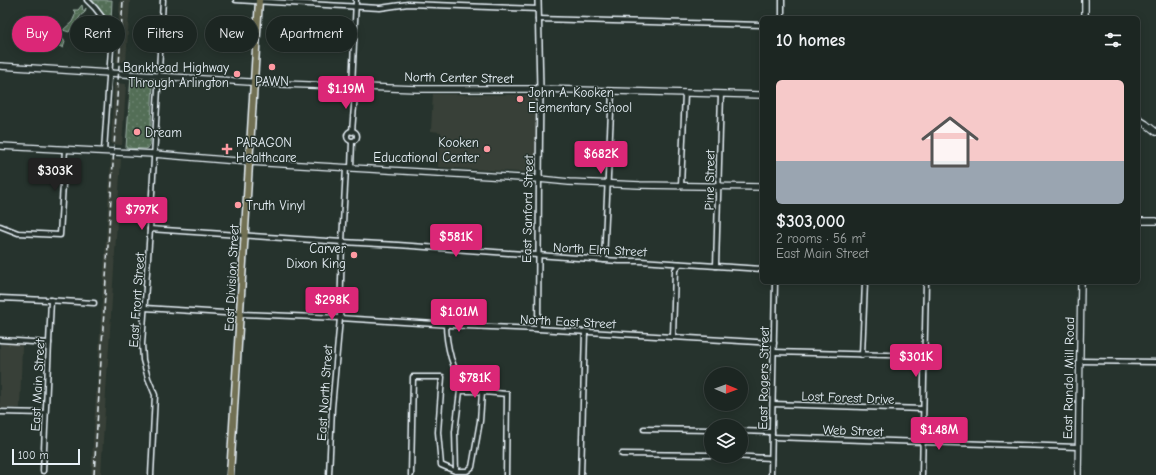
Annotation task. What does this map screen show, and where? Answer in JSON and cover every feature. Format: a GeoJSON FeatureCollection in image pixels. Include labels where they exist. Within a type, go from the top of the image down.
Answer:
{"type":"FeatureCollection","features":[{"type":"Feature","properties":{"kind":"main road"},"geometry":{"type":"LineString","coordinates":[[1085,16],[1086,0]]}},
{"type":"Feature","properties":{"kind":"main road","name":"East Division Street"},"geometry":{"type":"LineString","coordinates":[[230,475],[259,1]]}},
{"type":"Feature","properties":{"kind":"main road","name":"North Center Street"},"geometry":{"type":"LineString","coordinates":[[0,66],[254,82],[417,89],[540,89],[760,95]]}},
{"type":"Feature","properties":{"kind":"main road"},"geometry":{"type":"LineString","coordinates":[[1140,120],[1156,132]]}},
{"type":"Feature","properties":{"kind":"main road"},"geometry":{"type":"LineString","coordinates":[[0,146],[154,154],[248,162],[569,182],[760,187]]}},
{"type":"Feature","properties":{"kind":"main road"},"geometry":{"type":"LineString","coordinates":[[1140,221],[1156,221]]}},
{"type":"Feature","properties":{"kind":"main road","name":"East Randol Mill Road"},"geometry":{"type":"LineString","coordinates":[[1078,475],[1081,284]]}},
{"type":"Feature","properties":{"kind":"street"},"geometry":{"type":"LineString","coordinates":[[87,0],[109,26],[112,34],[104,151]]}},
{"type":"Feature","properties":{"kind":"street","name":"East Front Street"},"geometry":{"type":"LineString","coordinates":[[151,475],[155,395],[143,360],[163,0]]}},
{"type":"Feature","properties":{"kind":"street"},"geometry":{"type":"LineString","coordinates":[[236,0],[380,8],[408,4],[538,9]]}},
{"type":"Feature","properties":{"kind":"street"},"geometry":{"type":"LineString","coordinates":[[352,86],[356,0]]}},
{"type":"Feature","properties":{"kind":"street","name":"East Sanford Street"},"geometry":{"type":"LineString","coordinates":[[538,0],[540,89],[537,256],[538,329]]}},
{"type":"Feature","properties":{"kind":"street"},"geometry":{"type":"LineString","coordinates":[[782,0],[782,16]]}},
{"type":"Feature","properties":{"kind":"street"},"geometry":{"type":"LineString","coordinates":[[538,18],[760,25]]}},
{"type":"Feature","properties":{"kind":"street","name":"East North Street"},"geometry":{"type":"LineString","coordinates":[[329,475],[332,408],[340,318],[342,242],[352,141],[356,139],[357,136],[356,133],[352,132],[355,93],[352,86]]}},
{"type":"Feature","properties":{"kind":"street"},"geometry":{"type":"LineString","coordinates":[[604,260],[612,91]]}},
{"type":"Feature","properties":{"kind":"street"},"geometry":{"type":"LineString","coordinates":[[681,186],[685,93]]}},
{"type":"Feature","properties":{"kind":"street","name":"Pine Street"},"geometry":{"type":"LineString","coordinates":[[716,266],[721,94]]}},
{"type":"Feature","properties":{"kind":"street"},"geometry":{"type":"LineString","coordinates":[[0,226],[18,233],[60,235],[65,149]]}},
{"type":"Feature","properties":{"kind":"street","name":"North Elm Street"},"geometry":{"type":"LineString","coordinates":[[150,229],[398,245],[537,256],[760,269]]}},
{"type":"Feature","properties":{"kind":"street"},"geometry":{"type":"LineString","coordinates":[[673,337],[675,270],[680,264]]}},
{"type":"Feature","properties":{"kind":"street","name":"East Rogers Street"},"geometry":{"type":"LineString","coordinates":[[771,475],[776,284]]}},
{"type":"Feature","properties":{"kind":"street"},"geometry":{"type":"LineString","coordinates":[[862,355],[865,284]]}},
{"type":"Feature","properties":{"kind":"street"},"geometry":{"type":"LineString","coordinates":[[922,475],[926,284]]}},
{"type":"Feature","properties":{"kind":"street"},"geometry":{"type":"LineString","coordinates":[[0,298],[94,303]]}},
{"type":"Feature","properties":{"kind":"street","name":"East Main Street"},"geometry":{"type":"LineString","coordinates":[[42,471],[51,300]]}},
{"type":"Feature","properties":{"kind":"street","name":"North East Street"},"geometry":{"type":"LineString","coordinates":[[145,308],[774,342]]}},
{"type":"Feature","properties":{"kind":"street"},"geometry":{"type":"LineString","coordinates":[[446,324],[446,336],[451,358],[460,381],[456,432],[456,471]]}},
{"type":"Feature","properties":{"kind":"street"},"geometry":{"type":"LineString","coordinates":[[581,475],[585,331]]}},
{"type":"Feature","properties":{"kind":"street"},"geometry":{"type":"LineString","coordinates":[[0,340],[49,343]]}},
{"type":"Feature","properties":{"kind":"street"},"geometry":{"type":"LineString","coordinates":[[774,352],[924,356]]}},
{"type":"Feature","properties":{"kind":"street"},"geometry":{"type":"LineString","coordinates":[[1080,361],[1156,362]]}},
{"type":"Feature","properties":{"kind":"street"},"geometry":{"type":"LineString","coordinates":[[411,475],[413,377],[442,377],[438,432],[441,465],[456,471],[467,471],[472,467],[480,421],[482,392]]}},
{"type":"Feature","properties":{"kind":"street"},"geometry":{"type":"LineString","coordinates":[[460,391],[507,394],[506,475]]}},
{"type":"Feature","properties":{"kind":"street","name":"Lost Forest Drive"},"geometry":{"type":"LineString","coordinates":[[773,404],[923,409]]}},
{"type":"Feature","properties":{"kind":"street"},"geometry":{"type":"LineString","coordinates":[[0,412],[45,413]]}},
{"type":"Feature","properties":{"kind":"street"},"geometry":{"type":"LineString","coordinates":[[644,429],[704,430]]}},
{"type":"Feature","properties":{"kind":"street"},"geometry":{"type":"LineString","coordinates":[[748,431],[772,432]]}},
{"type":"Feature","properties":{"kind":"street","name":"Web Street"},"geometry":{"type":"LineString","coordinates":[[772,437],[1078,447]]}},
{"type":"Feature","properties":{"kind":"street"},"geometry":{"type":"LineString","coordinates":[[622,454],[704,455]]}},
{"type":"Feature","properties":{"kind":"street"},"geometry":{"type":"LineString","coordinates":[[748,457],[772,458]]}},
{"type":"Feature","properties":{"kind":"shaded area"},"geometry":{"type":"Polygon","coordinates":[[[120,0],[130,0],[126,62],[116,62],[117,52],[125,52],[125,16],[119,16],[120,0]]]}},
{"type":"Feature","properties":{"kind":"shaded area"},"geometry":{"type":"Polygon","coordinates":[[[114,83],[126,84],[122,145],[111,144],[114,83]]]}},
{"type":"Feature","properties":{"kind":"shaded area","name":"Kooken Educational Center"},"geometry":{"type":"Polygon","coordinates":[[[433,94],[536,95],[535,173],[438,167],[441,132],[431,131],[433,94]]]}},
{"type":"Feature","properties":{"kind":"shaded area"},"geometry":{"type":"Polygon","coordinates":[[[111,159],[121,159],[101,475],[91,475],[111,159]]]}},
{"type":"Feature","properties":{"kind":"shaded area"},"geometry":{"type":"Polygon","coordinates":[[[0,343],[22,344],[20,408],[0,408],[0,343]]]}},
{"type":"Feature","properties":{"kind":"green space"},"geometry":{"type":"Polygon","coordinates":[[[92,0],[112,0],[111,16],[105,16],[92,0]]]}},
{"type":"Feature","properties":{"kind":"green space"},"geometry":{"type":"Polygon","coordinates":[[[82,5],[83,11],[86,8],[85,12],[81,16],[75,16],[76,13],[73,10],[78,10],[82,5]]]}},
{"type":"Feature","properties":{"kind":"green space"},"geometry":{"type":"Polygon","coordinates":[[[70,24],[69,32],[63,30],[70,24]]]}},
{"type":"Feature","properties":{"kind":"green space"},"geometry":{"type":"Polygon","coordinates":[[[62,38],[65,42],[62,47],[62,38]]]}},
{"type":"Feature","properties":{"kind":"green space"},"geometry":{"type":"Polygon","coordinates":[[[131,76],[150,78],[153,81],[150,145],[146,149],[126,148],[131,76]]]}},
{"type":"Feature","properties":{"kind":"railway"},"geometry":{"type":"LineString","coordinates":[[94,475],[123,0]]}},
{"type":"Feature","properties":{"kind":"place","name":"PAWN"},"geometry":{"type":"Point","coordinates":[272,67]}},
{"type":"Feature","properties":{"kind":"place","name":"Bankhead Highway Through Arlington"},"geometry":{"type":"Point","coordinates":[237,74]}},
{"type":"Feature","properties":{"kind":"place","name":"John A. Kooken Elementary School"},"geometry":{"type":"Point","coordinates":[520,99]}},
{"type":"Feature","properties":{"kind":"place","name":"Dream"},"geometry":{"type":"Point","coordinates":[137,132]}},
{"type":"Feature","properties":{"kind":"place","name":"PARAGON Healthcare"},"geometry":{"type":"Point","coordinates":[227,149]}},
{"type":"Feature","properties":{"kind":"place","name":"Kooken Educational Center"},"geometry":{"type":"Point","coordinates":[487,149]}},
{"type":"Feature","properties":{"kind":"place","name":"Truth Vinyl"},"geometry":{"type":"Point","coordinates":[238,205]}},
{"type":"Feature","properties":{"kind":"place","name":"Carver Dixon King"},"geometry":{"type":"Point","coordinates":[354,255]}}]}
